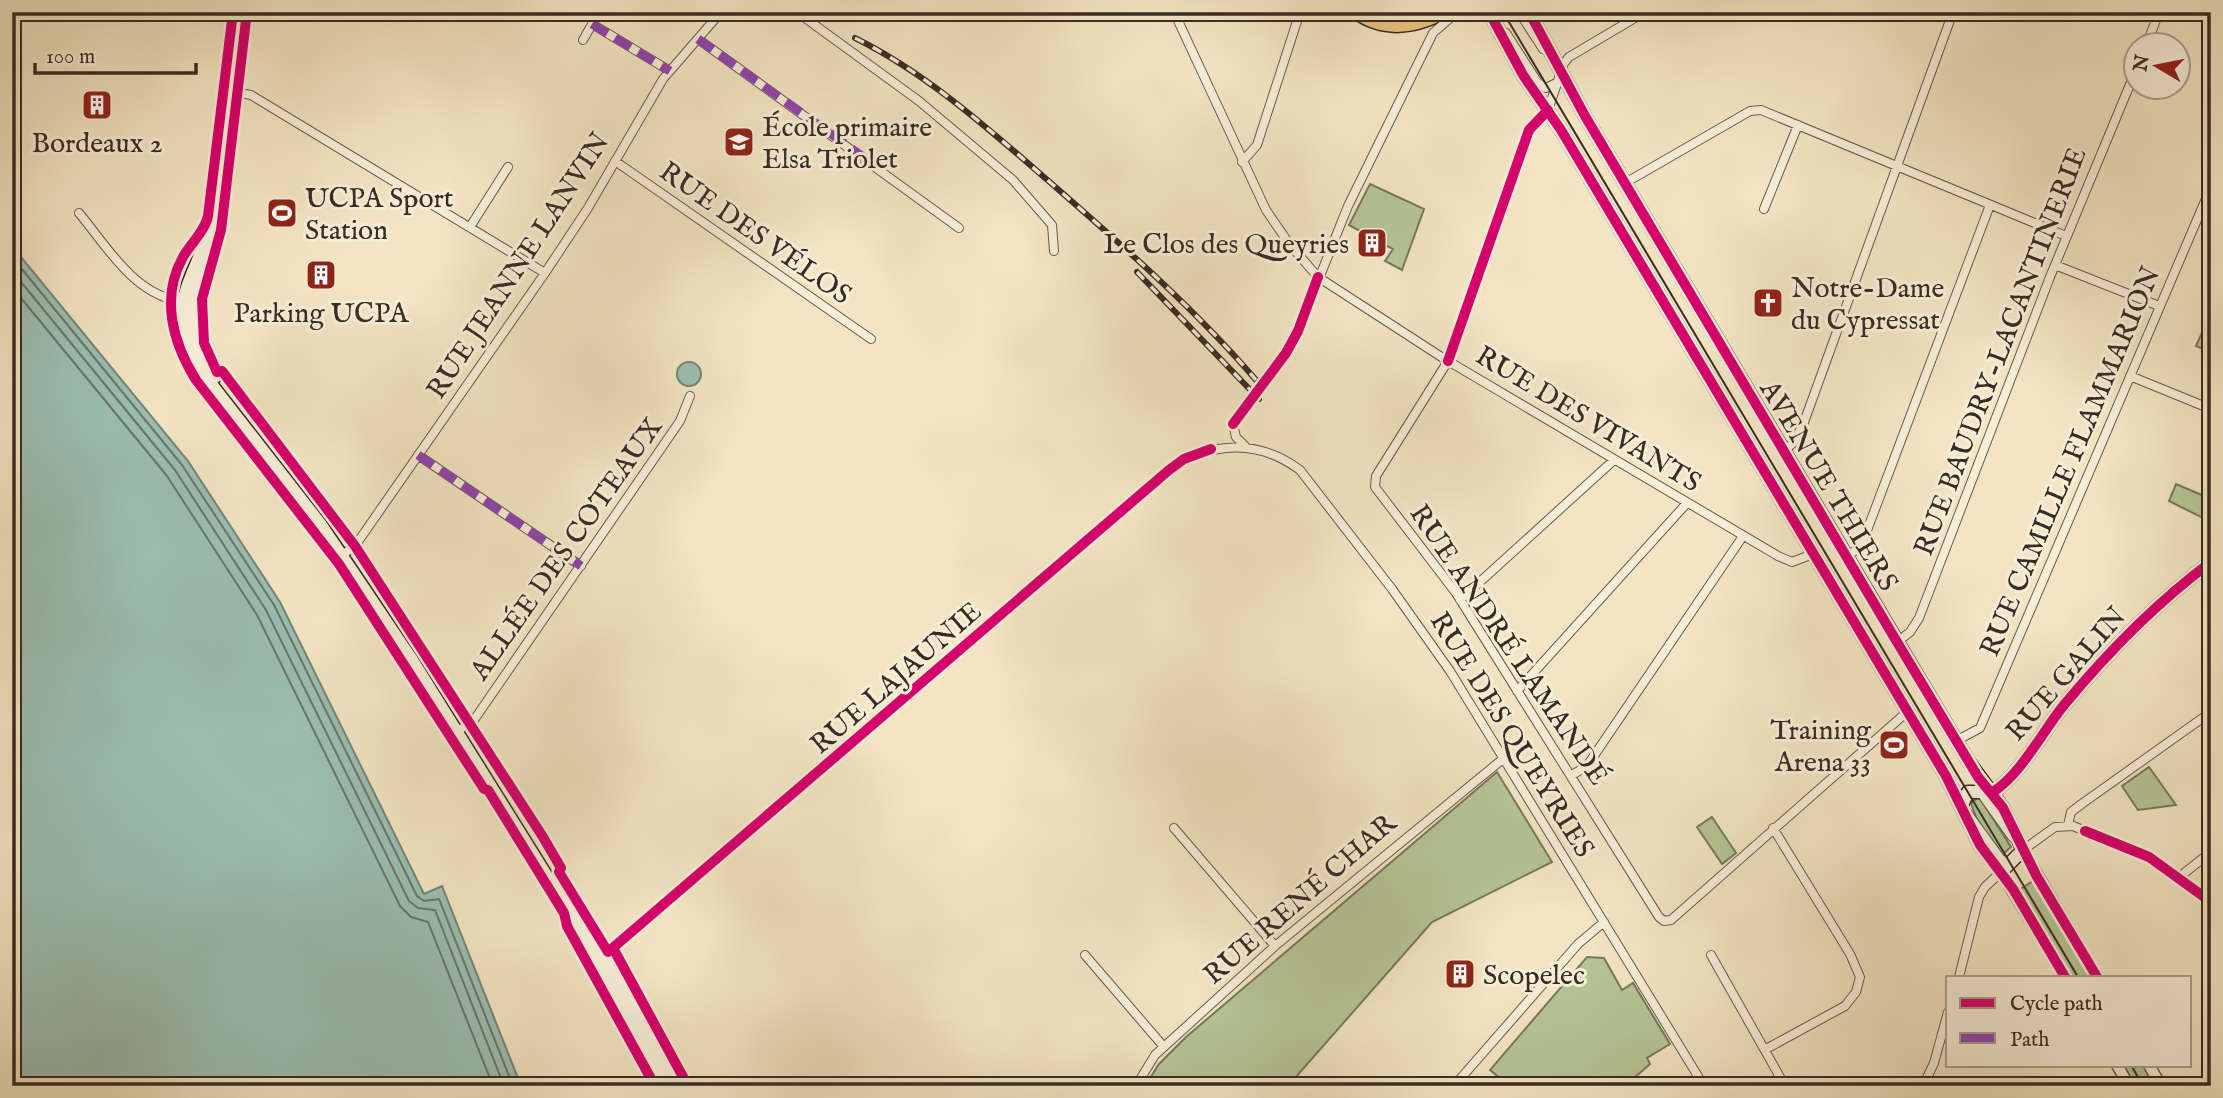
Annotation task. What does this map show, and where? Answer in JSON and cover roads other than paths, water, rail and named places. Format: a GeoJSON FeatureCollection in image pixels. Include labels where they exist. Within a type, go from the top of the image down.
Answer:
{"type":"FeatureCollection","features":[{"type":"Feature","properties":{"kind":"main road"},"geometry":{"type":"LineString","coordinates":[[230,91],[238,12]]}},
{"type":"Feature","properties":{"kind":"main road"},"geometry":{"type":"LineString","coordinates":[[243,12],[208,235],[189,275],[185,336],[204,375],[348,551],[464,727],[604,954],[676,1086]]}},
{"type":"Feature","properties":{"kind":"main road"},"geometry":{"type":"LineString","coordinates":[[1355,12],[1390,27],[1445,15]]}},
{"type":"Feature","properties":{"kind":"main road","name":"AVENUE THIERS"},"geometry":{"type":"LineString","coordinates":[[1489,12],[1522,75],[1548,110],[1907,712],[1980,845],[2006,868]]}},
{"type":"Feature","properties":{"kind":"main road","name":"AVENUE THIERS"},"geometry":{"type":"LineString","coordinates":[[1529,12],[1560,79],[1625,183],[2023,850]]}},
{"type":"Feature","properties":{"kind":"main road","name":"RUE GALIN"},"geometry":{"type":"LineString","coordinates":[[1961,807],[1968,792],[1986,792],[2006,782],[2099,663],[2137,624],[2211,562]]}},
{"type":"Feature","properties":{"kind":"main road"},"geometry":{"type":"LineString","coordinates":[[2006,868],[2023,850]]}},
{"type":"Feature","properties":{"kind":"main road"},"geometry":{"type":"LineString","coordinates":[[604,954],[664,1086]]}},
{"type":"Feature","properties":{"kind":"street"},"geometry":{"type":"LineString","coordinates":[[583,40],[599,12]]}},
{"type":"Feature","properties":{"kind":"street","name":"RUE JEANNE LANVIN"},"geometry":{"type":"LineString","coordinates":[[348,551],[545,273],[670,71],[721,12]]}},
{"type":"Feature","properties":{"kind":"street"},"geometry":{"type":"LineString","coordinates":[[797,12],[919,101],[1013,180],[1052,225],[1054,251]]}},
{"type":"Feature","properties":{"kind":"street","name":"RUE DES VIVANTS"},"geometry":{"type":"LineString","coordinates":[[1174,12],[1266,210],[1290,245],[1318,276],[1448,361],[1743,536],[1792,562],[1813,554]]}},
{"type":"Feature","properties":{"kind":"street"},"geometry":{"type":"LineString","coordinates":[[1242,162],[1257,145],[1300,12]]}},
{"type":"Feature","properties":{"kind":"street"},"geometry":{"type":"LineString","coordinates":[[1245,446],[1236,437],[1233,424],[1286,353],[1298,331],[1348,206],[1433,33],[1445,15],[1457,12]]}},
{"type":"Feature","properties":{"kind":"street"},"geometry":{"type":"LineString","coordinates":[[1489,12],[1509,36],[1538,83],[1546,88],[1560,79]]}},
{"type":"Feature","properties":{"kind":"street"},"geometry":{"type":"LineString","coordinates":[[1519,12],[1560,79]]}},
{"type":"Feature","properties":{"kind":"street"},"geometry":{"type":"LineString","coordinates":[[1448,361],[1528,130],[1548,110],[1569,57],[1645,12]]}},
{"type":"Feature","properties":{"kind":"street"},"geometry":{"type":"LineString","coordinates":[[1784,451],[1793,443],[1803,425],[1953,12]]}},
{"type":"Feature","properties":{"kind":"street"},"geometry":{"type":"LineString","coordinates":[[2152,32],[2160,12]]}},
{"type":"Feature","properties":{"kind":"street"},"geometry":{"type":"LineString","coordinates":[[592,24],[670,71]]}},
{"type":"Feature","properties":{"kind":"street"},"geometry":{"type":"LineString","coordinates":[[698,39],[959,228]]}},
{"type":"Feature","properties":{"kind":"street"},"geometry":{"type":"LineString","coordinates":[[230,91],[251,95],[545,273]]}},
{"type":"Feature","properties":{"kind":"street","name":"RUE BAUDRY-LACANTINERIE"},"geometry":{"type":"LineString","coordinates":[[1897,642],[1910,632],[1919,618],[2066,236],[2123,102]]}},
{"type":"Feature","properties":{"kind":"street"},"geometry":{"type":"LineString","coordinates":[[1625,183],[1750,111],[1761,110],[2066,236]]}},
{"type":"Feature","properties":{"kind":"street"},"geometry":{"type":"LineString","coordinates":[[1764,209],[1798,125]]}},
{"type":"Feature","properties":{"kind":"street","name":"RUE DES VÉLOS"},"geometry":{"type":"LineString","coordinates":[[615,161],[871,339]]}},
{"type":"Feature","properties":{"kind":"street"},"geometry":{"type":"LineString","coordinates":[[470,228],[508,167]]}},
{"type":"Feature","properties":{"kind":"street","name":"RUE CAMILLE FLAMMARION"},"geometry":{"type":"LineString","coordinates":[[1956,741],[1980,728],[2158,306],[2207,207],[2211,187]]}},
{"type":"Feature","properties":{"kind":"street"},"geometry":{"type":"LineString","coordinates":[[1846,555],[1863,541],[1990,205]]}},
{"type":"Feature","properties":{"kind":"street"},"geometry":{"type":"LineString","coordinates":[[79,213],[140,285],[159,296],[188,302]]}},
{"type":"Feature","properties":{"kind":"street"},"geometry":{"type":"LineString","coordinates":[[2055,265],[2158,306]]}},
{"type":"Feature","properties":{"kind":"street","name":"RUE ANDRÉ LAMANDÉ"},"geometry":{"type":"LineString","coordinates":[[1448,361],[1374,481],[1460,600],[1659,917],[1664,921],[1671,920],[1773,828]]}},
{"type":"Feature","properties":{"kind":"street"},"geometry":{"type":"LineString","coordinates":[[2130,376],[2211,410]]}},
{"type":"Feature","properties":{"kind":"street","name":"ALLÉE DES COTEAUX"},"geometry":{"type":"LineString","coordinates":[[464,727],[581,566],[680,421],[690,396]]}},
{"type":"Feature","properties":{"kind":"street","name":"RUE DES QUEYRIES"},"geometry":{"type":"LineString","coordinates":[[1245,446],[1268,451],[1284,458],[1300,470],[1416,622],[1504,758],[1704,1086]]}},
{"type":"Feature","properties":{"kind":"street","name":"RUE LAJAUNIE"},"geometry":{"type":"LineString","coordinates":[[604,954],[1169,470],[1199,453],[1245,446]]}},
{"type":"Feature","properties":{"kind":"street"},"geometry":{"type":"LineString","coordinates":[[418,454],[581,566]]}},
{"type":"Feature","properties":{"kind":"street"},"geometry":{"type":"LineString","coordinates":[[1460,600],[1614,460]]}},
{"type":"Feature","properties":{"kind":"street"},"geometry":{"type":"LineString","coordinates":[[1517,691],[1687,503]]}},
{"type":"Feature","properties":{"kind":"street"},"geometry":{"type":"LineString","coordinates":[[1572,775],[1587,766],[1743,536]]}},
{"type":"Feature","properties":{"kind":"street"},"geometry":{"type":"LineString","coordinates":[[1766,1049],[1845,1006],[1859,982],[1854,962],[1773,828],[1907,712]]}},
{"type":"Feature","properties":{"kind":"street"},"geometry":{"type":"LineString","coordinates":[[2068,825],[2071,812],[2082,803],[2211,712]]}},
{"type":"Feature","properties":{"kind":"street","name":"RUE RENÉ CHAR"},"geometry":{"type":"LineString","coordinates":[[1136,1086],[1164,1047],[1275,946],[1504,758]]}},
{"type":"Feature","properties":{"kind":"street"},"geometry":{"type":"LineString","coordinates":[[2023,850],[2047,831],[2068,825],[2133,850],[2207,899],[2211,907]]}},
{"type":"Feature","properties":{"kind":"street"},"geometry":{"type":"LineString","coordinates":[[1174,828],[1275,946]]}},
{"type":"Feature","properties":{"kind":"street","name":"AVENUE THIERS"},"geometry":{"type":"LineString","coordinates":[[2023,850],[2096,976]]}},
{"type":"Feature","properties":{"kind":"street"},"geometry":{"type":"LineString","coordinates":[[2178,878],[2211,852]]}},
{"type":"Feature","properties":{"kind":"street"},"geometry":{"type":"LineString","coordinates":[[1959,976],[1979,897],[1984,887],[2006,868]]}},
{"type":"Feature","properties":{"kind":"street","name":"AVENUE THIERS"},"geometry":{"type":"LineString","coordinates":[[2006,868],[2064,976]]}},
{"type":"Feature","properties":{"kind":"street"},"geometry":{"type":"LineString","coordinates":[[1454,1086],[1578,944],[1604,922]]}},
{"type":"Feature","properties":{"kind":"street"},"geometry":{"type":"LineString","coordinates":[[1085,955],[1164,1047]]}},
{"type":"Feature","properties":{"kind":"street"},"geometry":{"type":"LineString","coordinates":[[1711,955],[1754,1036],[1766,1049],[1785,1086]]}},
{"type":"Feature","properties":{"kind":"street"},"geometry":{"type":"LineString","coordinates":[[1923,1086],[1930,1075],[1946,1019]]}},
{"type":"Feature","properties":{"kind":"street"},"geometry":{"type":"LineString","coordinates":[[2117,1066],[2126,1084]]}},
{"type":"Feature","properties":{"kind":"street"},"geometry":{"type":"LineString","coordinates":[[2150,1066],[2161,1086]]}},
{"type":"Feature","properties":{"kind":"water"},"geometry":{"type":"Polygon","coordinates":[[[12,246],[188,461],[280,602],[424,894],[442,886],[521,1086],[12,1086],[12,246]]]}},
{"type":"Feature","properties":{"kind":"water"},"geometry":{"type":"Polygon","coordinates":[[[689,362],[697,366],[701,374],[697,382],[689,386],[681,382],[677,374],[681,366],[689,362]]]}},
{"type":"Feature","properties":{"kind":"tram line"},"geometry":{"type":"LineString","coordinates":[[1503,12],[2077,976]]}},
{"type":"Feature","properties":{"kind":"tram line"},"geometry":{"type":"LineString","coordinates":[[2132,1066],[2143,1086]]}},
{"type":"Feature","properties":{"kind":"railway"},"geometry":{"type":"LineString","coordinates":[[855,38],[882,52],[933,86],[1006,144],[1158,279],[1256,380]]}},
{"type":"Feature","properties":{"kind":"railway"},"geometry":{"type":"LineString","coordinates":[[1137,272],[1259,399]]}},
{"type":"Feature","properties":{"kind":"place","name":"Bordeaux 2"},"geometry":{"type":"Point","coordinates":[97,105]}},
{"type":"Feature","properties":{"kind":"place","name":"École primaire Elsa Triolet"},"geometry":{"type":"Point","coordinates":[739,142]}},
{"type":"Feature","properties":{"kind":"place","name":"UCPA Sport Station"},"geometry":{"type":"Point","coordinates":[282,213]}},
{"type":"Feature","properties":{"kind":"place","name":"Le Clos des Queyries"},"geometry":{"type":"Point","coordinates":[1372,243]}},
{"type":"Feature","properties":{"kind":"place","name":"Parking UCPA"},"geometry":{"type":"Point","coordinates":[321,275]}},
{"type":"Feature","properties":{"kind":"place","name":"Notre-Dame du Cypressat"},"geometry":{"type":"Point","coordinates":[1768,303]}},
{"type":"Feature","properties":{"kind":"place","name":"Training Arena 33"},"geometry":{"type":"Point","coordinates":[1894,745]}},
{"type":"Feature","properties":{"kind":"place","name":"Scopelec"},"geometry":{"type":"Point","coordinates":[1460,974]}}]}
